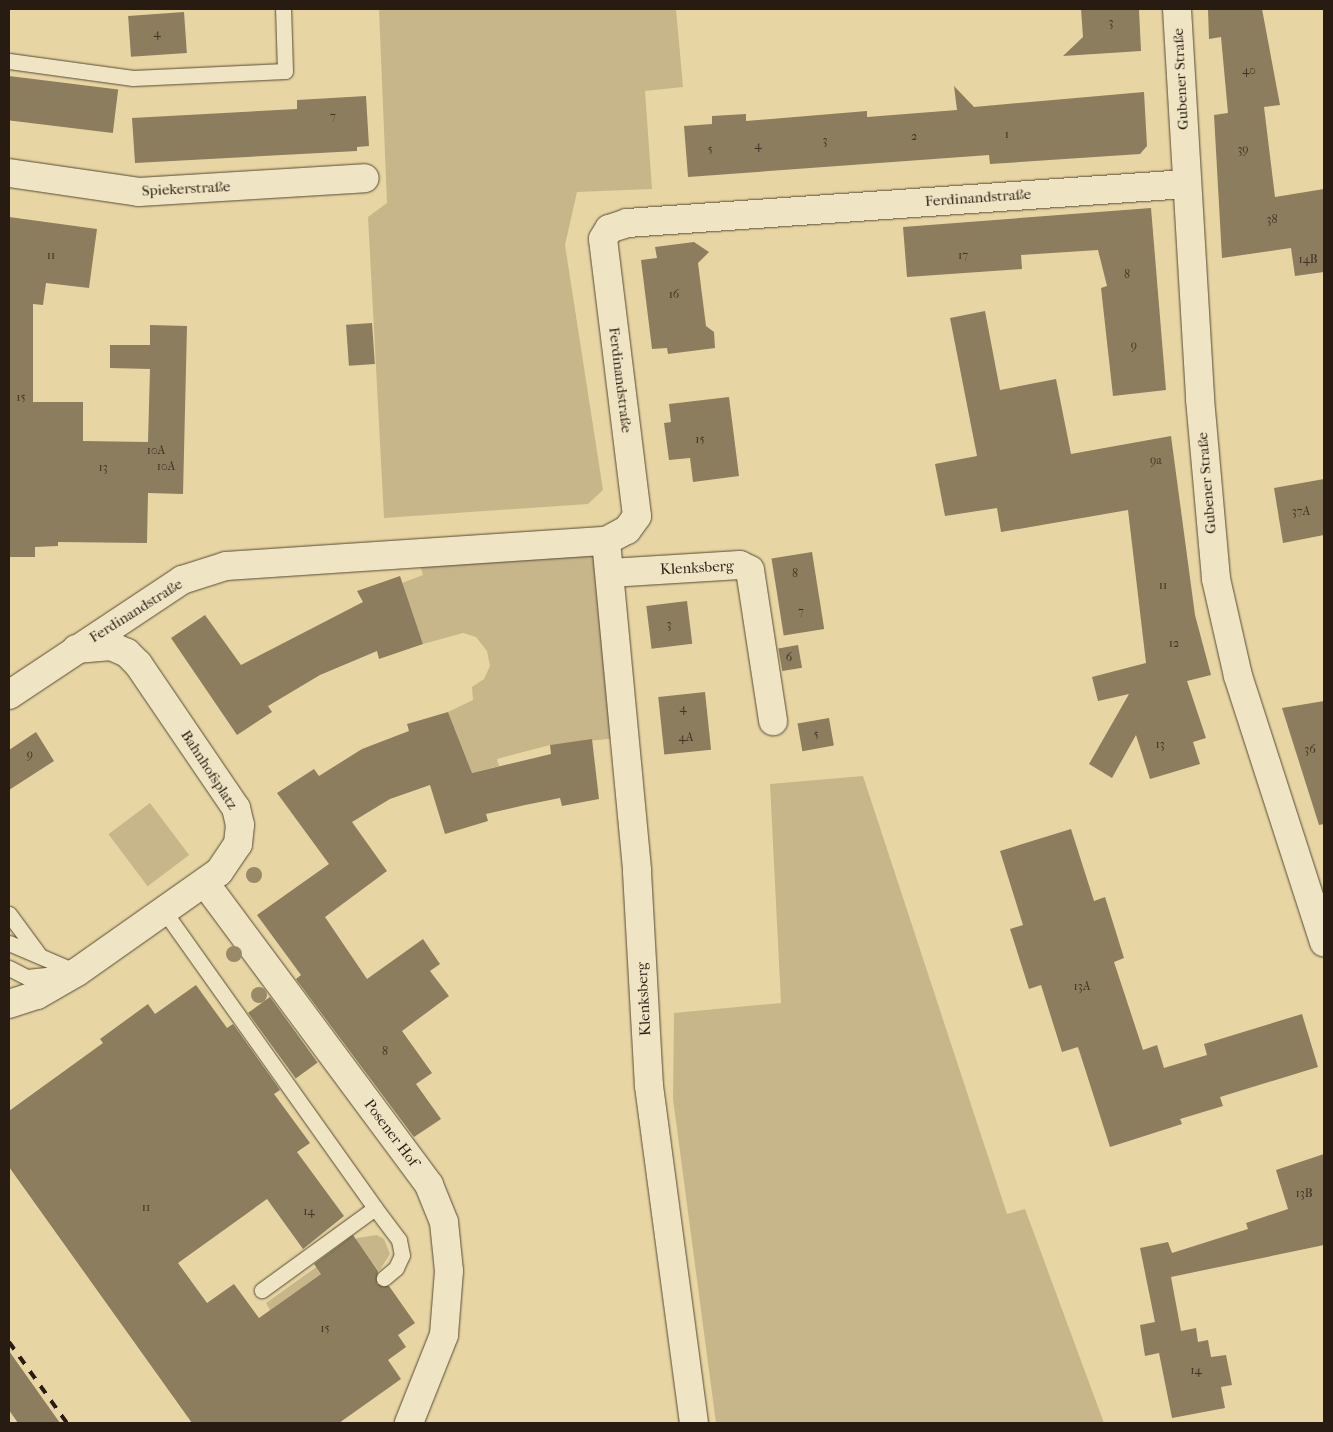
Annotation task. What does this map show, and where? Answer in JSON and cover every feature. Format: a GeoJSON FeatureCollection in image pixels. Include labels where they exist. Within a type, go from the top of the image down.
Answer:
{"type":"FeatureCollection","features":[{"type":"Feature","properties":{"kind":"street","name":"Gubener Straße"},"geometry":{"type":"LineString","coordinates":[[1177,9],[1200,399],[1216,579],[1238,676],[1324,942]]}},
{"type":"Feature","properties":{"kind":"street","name":"Spiekerstraße"},"geometry":{"type":"LineString","coordinates":[[9,174],[139,192],[365,178]]}},
{"type":"Feature","properties":{"kind":"street","name":"Ferdinandstraße"},"geometry":{"type":"LineString","coordinates":[[74,650],[182,580],[226,566],[606,541],[627,530],[637,516],[603,239],[610,229],[627,224],[1186,184]]}},
{"type":"Feature","properties":{"kind":"street","name":"Klenksberg"},"geometry":{"type":"LineString","coordinates":[[606,541],[637,872],[649,1086],[694,1423]]}},
{"type":"Feature","properties":{"kind":"street","name":"Klenksberg"},"geometry":{"type":"LineString","coordinates":[[610,573],[740,565],[750,570],[773,721]]}},
{"type":"Feature","properties":{"kind":"street","name":"Bahnhofsplatz"},"geometry":{"type":"LineString","coordinates":[[9,695],[74,650],[111,646],[127,653],[138,664],[236,808],[240,825],[238,844],[229,862],[205,883],[77,972],[37,995],[9,1004]]}},
{"type":"Feature","properties":{"kind":"street","name":"Posener Hof"},"geometry":{"type":"LineString","coordinates":[[205,883],[429,1185],[444,1222],[449,1271],[444,1335],[409,1423]]}},
{"type":"Feature","properties":{"kind":"lane"},"geometry":{"type":"LineString","coordinates":[[9,61],[132,78],[285,71],[283,9]]}},
{"type":"Feature","properties":{"kind":"lane"},"geometry":{"type":"LineString","coordinates":[[164,911],[398,1240],[402,1255],[396,1268],[384,1278]]}},
{"type":"Feature","properties":{"kind":"lane"},"geometry":{"type":"LineString","coordinates":[[9,915],[40,957]]}},
{"type":"Feature","properties":{"kind":"lane"},"geometry":{"type":"LineString","coordinates":[[9,943],[77,972]]}},
{"type":"Feature","properties":{"kind":"lane"},"geometry":{"type":"LineString","coordinates":[[9,968],[28,977],[77,972]]}},
{"type":"Feature","properties":{"kind":"lane"},"geometry":{"type":"LineString","coordinates":[[262,1290],[375,1208]]}},
{"type":"Feature","properties":{"kind":"shaded area"},"geometry":{"type":"Polygon","coordinates":[[[379,9],[676,9],[683,87],[645,91],[652,189],[577,192],[565,245],[603,490],[588,504],[384,518],[368,217],[387,203],[379,9]]]}},
{"type":"Feature","properties":{"kind":"shaded area"},"geometry":{"type":"Polygon","coordinates":[[[600,550],[617,738],[550,745],[497,759],[499,766],[472,773],[448,712],[473,700],[472,687],[484,679],[490,666],[487,651],[476,637],[463,633],[423,644],[402,583],[423,575],[420,565],[600,550]]]}},
{"type":"Feature","properties":{"kind":"shaded area"},"geometry":{"type":"Polygon","coordinates":[[[863,776],[1007,1214],[1025,1209],[1104,1423],[716,1423],[673,1099],[674,1013],[781,1003],[770,784],[863,776]]]}},
{"type":"Feature","properties":{"kind":"shaded area"},"geometry":{"type":"Polygon","coordinates":[[[150,803],[189,855],[148,886],[108,834],[150,803]]]}},
{"type":"Feature","properties":{"kind":"shaded area"},"geometry":{"type":"Polygon","coordinates":[[[377,1235],[384,1239],[390,1254],[379,1271],[360,1246],[270,1310],[266,1303],[357,1238],[377,1235]]]}},
{"type":"Feature","properties":{"kind":"building"},"geometry":{"type":"Polygon","coordinates":[[[1081,9],[1139,9],[1141,51],[1063,56],[1083,37],[1081,9]]]}},
{"type":"Feature","properties":{"kind":"building"},"geometry":{"type":"Polygon","coordinates":[[[1208,9],[1262,9],[1280,105],[1264,107],[1275,197],[1324,189],[1324,272],[1295,276],[1291,248],[1222,258],[1214,115],[1228,113],[1221,37],[1209,39],[1208,9]]]}},
{"type":"Feature","properties":{"kind":"building"},"geometry":{"type":"Polygon","coordinates":[[[184,12],[187,53],[131,57],[128,16],[184,12]]]}},
{"type":"Feature","properties":{"kind":"building"},"geometry":{"type":"Polygon","coordinates":[[[9,76],[118,89],[113,133],[9,120],[9,76]]]}},
{"type":"Feature","properties":{"kind":"building"},"geometry":{"type":"Polygon","coordinates":[[[954,86],[974,107],[1144,92],[1147,146],[1140,154],[990,164],[989,155],[688,177],[684,126],[712,124],[712,116],[746,114],[746,121],[867,111],[867,117],[957,110],[954,86]]]}},
{"type":"Feature","properties":{"kind":"building"},"geometry":{"type":"Polygon","coordinates":[[[366,96],[369,146],[357,147],[357,151],[135,163],[132,118],[297,109],[297,100],[366,96]]]}},
{"type":"Feature","properties":{"kind":"building"},"geometry":{"type":"Polygon","coordinates":[[[1151,208],[1166,390],[1113,396],[1101,288],[1107,286],[1098,250],[1021,255],[1022,269],[907,277],[903,227],[1151,208]]]}},
{"type":"Feature","properties":{"kind":"building"},"geometry":{"type":"Polygon","coordinates":[[[9,217],[97,229],[89,288],[46,283],[43,305],[33,304],[33,402],[83,402],[83,441],[148,442],[150,369],[110,368],[110,345],[150,345],[150,325],[187,326],[183,494],[148,493],[147,543],[58,542],[58,546],[35,547],[35,557],[9,557],[9,217]]]}},
{"type":"Feature","properties":{"kind":"building"},"geometry":{"type":"Polygon","coordinates":[[[694,242],[709,252],[698,263],[706,326],[714,332],[715,348],[668,354],[667,348],[652,349],[641,260],[657,258],[655,247],[694,242]]]}},
{"type":"Feature","properties":{"kind":"building"},"geometry":{"type":"Polygon","coordinates":[[[985,311],[1000,390],[1056,379],[1071,454],[1171,436],[1195,615],[1211,675],[1187,681],[1206,738],[1193,742],[1200,764],[1150,779],[1136,735],[1112,778],[1089,764],[1129,694],[1098,701],[1092,677],[1146,663],[1128,510],[1001,532],[997,508],[945,516],[935,464],[977,456],[950,318],[985,311]]]}},
{"type":"Feature","properties":{"kind":"building"},"geometry":{"type":"Polygon","coordinates":[[[372,323],[375,364],[349,366],[346,325],[372,323]]]}},
{"type":"Feature","properties":{"kind":"building"},"geometry":{"type":"Polygon","coordinates":[[[729,397],[739,476],[693,482],[690,458],[669,460],[664,423],[671,422],[669,404],[729,397]]]}},
{"type":"Feature","properties":{"kind":"building"},"geometry":{"type":"Polygon","coordinates":[[[1324,479],[1324,535],[1283,543],[1274,488],[1324,479]]]}},
{"type":"Feature","properties":{"kind":"building"},"geometry":{"type":"Polygon","coordinates":[[[812,552],[824,629],[784,635],[772,558],[812,552]]]}},
{"type":"Feature","properties":{"kind":"building"},"geometry":{"type":"Polygon","coordinates":[[[400,576],[423,644],[379,659],[377,651],[320,675],[268,706],[272,712],[237,735],[171,638],[205,615],[241,665],[363,602],[357,591],[400,576]]]}},
{"type":"Feature","properties":{"kind":"building"},"geometry":{"type":"Polygon","coordinates":[[[687,601],[692,644],[652,649],[646,606],[687,601]]]}},
{"type":"Feature","properties":{"kind":"building"},"geometry":{"type":"Polygon","coordinates":[[[798,645],[802,668],[782,671],[778,648],[798,645]]]}},
{"type":"Feature","properties":{"kind":"building"},"geometry":{"type":"Polygon","coordinates":[[[705,692],[711,750],[664,755],[658,697],[705,692]]]}},
{"type":"Feature","properties":{"kind":"building"},"geometry":{"type":"Polygon","coordinates":[[[1324,701],[1324,824],[1319,825],[1282,708],[1324,701]]]}},
{"type":"Feature","properties":{"kind":"building"},"geometry":{"type":"Polygon","coordinates":[[[448,712],[472,773],[551,754],[550,745],[592,739],[599,799],[562,806],[560,798],[525,805],[486,814],[488,821],[445,834],[430,785],[390,799],[352,822],[387,871],[325,917],[367,979],[423,939],[440,964],[430,971],[449,996],[402,1031],[432,1073],[416,1084],[441,1119],[414,1137],[296,979],[301,975],[257,915],[329,864],[277,793],[314,769],[319,776],[362,749],[409,731],[407,724],[448,712]]]}},
{"type":"Feature","properties":{"kind":"building"},"geometry":{"type":"Polygon","coordinates":[[[829,718],[834,746],[802,751],[797,724],[829,718]]]}},
{"type":"Feature","properties":{"kind":"building"},"geometry":{"type":"Polygon","coordinates":[[[36,732],[54,761],[9,790],[9,750],[36,732]]]}},
{"type":"Feature","properties":{"kind":"building"},"geometry":{"type":"Polygon","coordinates":[[[1071,829],[1094,901],[1105,897],[1124,958],[1114,962],[1143,1050],[1157,1045],[1164,1068],[1207,1055],[1204,1044],[1302,1014],[1318,1067],[1220,1097],[1223,1106],[1180,1119],[1182,1124],[1110,1147],[1078,1047],[1062,1052],[1041,985],[1029,989],[1010,929],[1023,925],[1000,851],[1071,829]]]}},
{"type":"Feature","properties":{"kind":"building"},"geometry":{"type":"Polygon","coordinates":[[[196,985],[227,1028],[233,1024],[280,1090],[274,1094],[310,1143],[297,1152],[344,1216],[303,1249],[267,1199],[178,1263],[207,1303],[234,1284],[259,1318],[321,1274],[314,1264],[353,1235],[378,1271],[377,1284],[389,1286],[415,1323],[398,1335],[406,1347],[388,1360],[401,1379],[339,1423],[192,1423],[9,1167],[9,1111],[103,1043],[100,1039],[148,1004],[155,1014],[196,985]]]}},
{"type":"Feature","properties":{"kind":"building"},"geometry":{"type":"Polygon","coordinates":[[[270,997],[318,1063],[296,1078],[248,1013],[270,997]]]}},
{"type":"Feature","properties":{"kind":"building"},"geometry":{"type":"Polygon","coordinates":[[[1324,1154],[1324,1245],[1171,1277],[1181,1331],[1196,1328],[1198,1342],[1208,1340],[1211,1357],[1226,1355],[1232,1385],[1221,1387],[1225,1408],[1172,1418],[1159,1353],[1145,1356],[1140,1325],[1155,1322],[1140,1248],[1168,1242],[1172,1253],[1248,1229],[1246,1223],[1288,1209],[1276,1170],[1324,1154]]]}},
{"type":"Feature","properties":{"kind":"building"},"geometry":{"type":"Polygon","coordinates":[[[9,1351],[60,1423],[18,1423],[9,1410],[9,1351]]]}},
{"type":"Feature","properties":{"kind":"railway"},"geometry":{"type":"LineString","coordinates":[[9,1342],[67,1423]]}}]}
